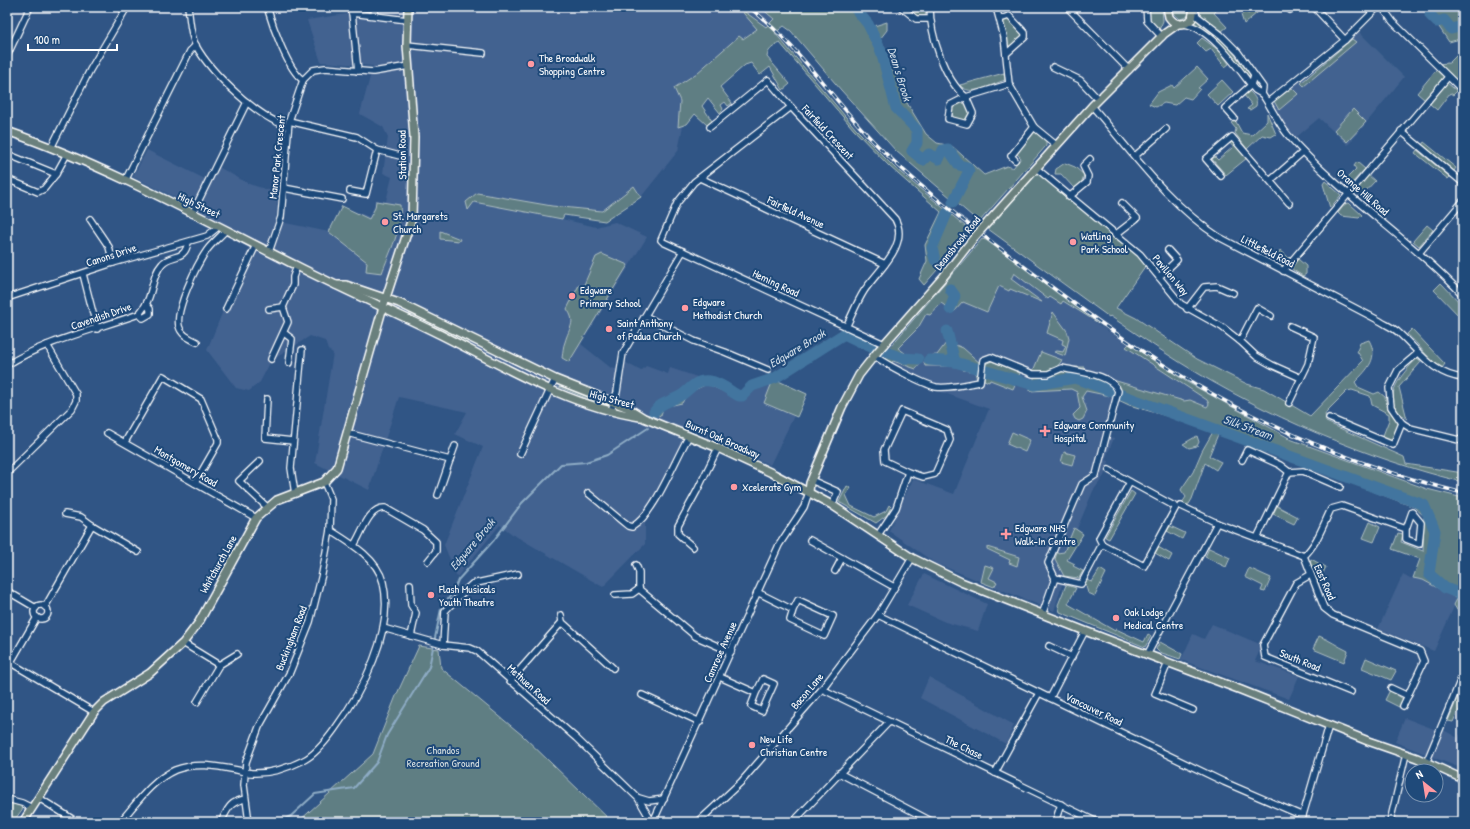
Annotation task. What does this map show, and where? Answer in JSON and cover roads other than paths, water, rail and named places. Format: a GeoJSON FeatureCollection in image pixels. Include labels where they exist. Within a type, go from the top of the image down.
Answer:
{"type":"FeatureCollection","features":[{"type":"Feature","properties":{"kind":"main road","name":"Station Road"},"geometry":{"type":"LineString","coordinates":[[386,299],[412,218],[414,137],[407,45],[408,7]]}},
{"type":"Feature","properties":{"kind":"main road"},"geometry":{"type":"LineString","coordinates":[[1168,7],[1166,11],[1169,17],[1181,24]]}},
{"type":"Feature","properties":{"kind":"main road","name":"Deansbrook Road"},"geometry":{"type":"LineString","coordinates":[[809,492],[811,480],[842,407],[859,375],[874,355],[944,276],[973,239],[1098,99],[1163,36],[1181,24],[1192,19],[1194,9]]}},
{"type":"Feature","properties":{"kind":"main road","name":"Deansbrook Road"},"geometry":{"type":"LineString","coordinates":[[1163,36],[1168,28],[1169,17]]}},
{"type":"Feature","properties":{"kind":"main road","name":"High Street"},"geometry":{"type":"LineString","coordinates":[[7,132],[67,154],[125,181],[336,285],[583,403],[644,418]]}},
{"type":"Feature","properties":{"kind":"main road","name":"High Street"},"geometry":{"type":"LineString","coordinates":[[336,285],[346,285],[399,303],[555,379],[614,402],[644,418]]}},
{"type":"Feature","properties":{"kind":"main road","name":"Whitchurch Lane"},"geometry":{"type":"LineString","coordinates":[[23,822],[94,712],[104,702],[150,673],[184,643],[199,622],[256,518],[277,500],[324,482],[337,468],[386,299]]}},
{"type":"Feature","properties":{"kind":"main road","name":"Burnt Oak Broadway"},"geometry":{"type":"LineString","coordinates":[[644,418],[718,448],[809,492],[832,505],[912,558],[961,582],[1042,615],[1368,741],[1406,754],[1426,763]]}},
{"type":"Feature","properties":{"kind":"main road"},"geometry":{"type":"LineString","coordinates":[[1444,771],[1463,779]]}},
{"type":"Feature","properties":{"kind":"street"},"geometry":{"type":"LineString","coordinates":[[7,56],[30,7]]}},
{"type":"Feature","properties":{"kind":"street"},"geometry":{"type":"LineString","coordinates":[[51,148],[90,70],[127,7]]}},
{"type":"Feature","properties":{"kind":"street"},"geometry":{"type":"LineString","coordinates":[[188,7],[196,45],[220,76],[247,102],[271,120],[357,137],[377,150],[400,156]]}},
{"type":"Feature","properties":{"kind":"street"},"geometry":{"type":"LineString","coordinates":[[267,7],[285,53],[298,76],[303,80],[306,75],[318,68],[373,72],[409,66]]}},
{"type":"Feature","properties":{"kind":"street"},"geometry":{"type":"LineString","coordinates":[[348,7],[352,13],[358,71]]}},
{"type":"Feature","properties":{"kind":"street"},"geometry":{"type":"LineString","coordinates":[[374,15],[375,7]]}},
{"type":"Feature","properties":{"kind":"street"},"geometry":{"type":"LineString","coordinates":[[901,7],[916,19],[930,19]]}},
{"type":"Feature","properties":{"kind":"street"},"geometry":{"type":"LineString","coordinates":[[930,7],[933,37],[943,64],[961,93],[966,97],[973,113],[967,124],[948,119],[950,105],[966,97],[1009,84]]}},
{"type":"Feature","properties":{"kind":"street"},"geometry":{"type":"LineString","coordinates":[[996,7],[1000,18],[1009,84],[1034,127],[1056,146]]}},
{"type":"Feature","properties":{"kind":"street"},"geometry":{"type":"LineString","coordinates":[[1067,7],[1129,70]]}},
{"type":"Feature","properties":{"kind":"street"},"geometry":{"type":"LineString","coordinates":[[1146,7],[1147,20],[1163,36]]}},
{"type":"Feature","properties":{"kind":"street"},"geometry":{"type":"LineString","coordinates":[[1314,7],[1345,40]]}},
{"type":"Feature","properties":{"kind":"street"},"geometry":{"type":"LineString","coordinates":[[1268,102],[1345,40],[1378,7]]}},
{"type":"Feature","properties":{"kind":"street"},"geometry":{"type":"LineString","coordinates":[[1382,7],[1393,22],[1463,91]]}},
{"type":"Feature","properties":{"kind":"street","name":"Orange Hill Road"},"geometry":{"type":"LineString","coordinates":[[1194,9],[1197,16],[1221,35],[1238,52],[1263,87],[1262,94]]}},
{"type":"Feature","properties":{"kind":"street"},"geometry":{"type":"LineString","coordinates":[[352,13],[407,20]]}},
{"type":"Feature","properties":{"kind":"street"},"geometry":{"type":"LineString","coordinates":[[1000,18],[1009,16],[1025,33],[1025,37],[1006,54]]}},
{"type":"Feature","properties":{"kind":"street","name":"Orange Hill Road"},"geometry":{"type":"LineString","coordinates":[[1181,24],[1192,25],[1214,40],[1255,90],[1262,94],[1286,133],[1303,152],[1348,193],[1419,253],[1463,296]]}},
{"type":"Feature","properties":{"kind":"street"},"geometry":{"type":"LineString","coordinates":[[125,181],[190,51],[196,45]]}},
{"type":"Feature","properties":{"kind":"street"},"geometry":{"type":"LineString","coordinates":[[407,45],[483,53]]}},
{"type":"Feature","properties":{"kind":"street"},"geometry":{"type":"LineString","coordinates":[[1053,67],[1072,74],[1080,80],[1098,99]]}},
{"type":"Feature","properties":{"kind":"street"},"geometry":{"type":"LineString","coordinates":[[1234,118],[1225,108],[1251,85],[1254,75]]}},
{"type":"Feature","properties":{"kind":"street"},"geometry":{"type":"LineString","coordinates":[[1283,271],[1448,77]]}},
{"type":"Feature","properties":{"kind":"street","name":"Manor Park Crescent"},"geometry":{"type":"LineString","coordinates":[[269,252],[280,220],[289,124],[303,80]]}},
{"type":"Feature","properties":{"kind":"street"},"geometry":{"type":"LineString","coordinates":[[710,127],[768,80],[791,107]]}},
{"type":"Feature","properties":{"kind":"street"},"geometry":{"type":"LineString","coordinates":[[192,214],[247,102]]}},
{"type":"Feature","properties":{"kind":"street","name":"Littlefield Road"},"geometry":{"type":"LineString","coordinates":[[1092,106],[1184,211],[1202,226],[1219,237],[1398,332],[1436,370],[1452,377],[1463,378]]}},
{"type":"Feature","properties":{"kind":"street","name":"Fairfield Crescent"},"geometry":{"type":"LineString","coordinates":[[661,240],[677,203],[700,178],[791,107],[895,219],[900,228],[898,243],[885,264],[864,291],[846,327]]}},
{"type":"Feature","properties":{"kind":"street"},"geometry":{"type":"LineString","coordinates":[[1015,160],[1011,156],[1034,127]]}},
{"type":"Feature","properties":{"kind":"street"},"geometry":{"type":"LineString","coordinates":[[1135,156],[1166,129]]}},
{"type":"Feature","properties":{"kind":"street"},"geometry":{"type":"LineString","coordinates":[[1401,131],[1463,183]]}},
{"type":"Feature","properties":{"kind":"street"},"geometry":{"type":"LineString","coordinates":[[1221,176],[1206,159],[1232,137],[1271,180],[1289,203]]}},
{"type":"Feature","properties":{"kind":"street"},"geometry":{"type":"LineString","coordinates":[[350,191],[366,194],[377,150]]}},
{"type":"Feature","properties":{"kind":"street"},"geometry":{"type":"LineString","coordinates":[[1271,180],[1303,152]]}},
{"type":"Feature","properties":{"kind":"street"},"geometry":{"type":"LineString","coordinates":[[7,154],[56,174]]}},
{"type":"Feature","properties":{"kind":"street"},"geometry":{"type":"LineString","coordinates":[[7,180],[38,192],[44,189],[56,174],[67,154]]}},
{"type":"Feature","properties":{"kind":"street"},"geometry":{"type":"LineString","coordinates":[[1070,197],[1087,182],[1088,176],[1083,166],[1090,159]]}},
{"type":"Feature","properties":{"kind":"street","name":"Pavilion Way"},"geometry":{"type":"LineString","coordinates":[[1036,168],[1115,235],[1140,254],[1181,304],[1222,328],[1240,341],[1256,356],[1301,378]]}},
{"type":"Feature","properties":{"kind":"street","name":"Fairfield Avenue"},"geometry":{"type":"LineString","coordinates":[[700,178],[885,264]]}},
{"type":"Feature","properties":{"kind":"street"},"geometry":{"type":"LineString","coordinates":[[284,188],[342,199]]}},
{"type":"Feature","properties":{"kind":"street"},"geometry":{"type":"LineString","coordinates":[[1419,253],[1463,201]]}},
{"type":"Feature","properties":{"kind":"street"},"geometry":{"type":"LineString","coordinates":[[1115,235],[1137,218],[1122,203]]}},
{"type":"Feature","properties":{"kind":"street"},"geometry":{"type":"LineString","coordinates":[[90,219],[109,247],[113,263]]}},
{"type":"Feature","properties":{"kind":"street","name":"Canons Drive"},"geometry":{"type":"LineString","coordinates":[[7,298],[113,263],[207,236],[218,227]]}},
{"type":"Feature","properties":{"kind":"street"},"geometry":{"type":"LineString","coordinates":[[197,342],[183,334],[179,325],[180,309],[194,272],[206,251],[226,230]]}},
{"type":"Feature","properties":{"kind":"street","name":"Heming Road"},"geometry":{"type":"LineString","coordinates":[[661,240],[884,344]]}},
{"type":"Feature","properties":{"kind":"street","name":"Cavendish Drive"},"geometry":{"type":"LineString","coordinates":[[7,365],[20,357],[47,345],[139,314],[146,304],[158,268],[163,262],[182,254],[187,250],[188,242]]}},
{"type":"Feature","properties":{"kind":"street"},"geometry":{"type":"LineString","coordinates":[[226,309],[256,245]]}},
{"type":"Feature","properties":{"kind":"street"},"geometry":{"type":"LineString","coordinates":[[1159,277],[1177,260],[1168,250]]}},
{"type":"Feature","properties":{"kind":"street"},"geometry":{"type":"LineString","coordinates":[[611,411],[623,353],[683,251]]}},
{"type":"Feature","properties":{"kind":"street"},"geometry":{"type":"LineString","coordinates":[[271,359],[288,322],[283,307],[293,285],[293,277],[298,266]]}},
{"type":"Feature","properties":{"kind":"street"},"geometry":{"type":"LineString","coordinates":[[83,274],[97,329]]}},
{"type":"Feature","properties":{"kind":"street"},"geometry":{"type":"LineString","coordinates":[[1187,308],[1204,287],[1217,286],[1233,294]]}},
{"type":"Feature","properties":{"kind":"street"},"geometry":{"type":"LineString","coordinates":[[139,314],[143,318],[150,314],[150,309],[146,304]]}},
{"type":"Feature","properties":{"kind":"street"},"geometry":{"type":"LineString","coordinates":[[269,310],[283,307]]}},
{"type":"Feature","properties":{"kind":"street"},"geometry":{"type":"LineString","coordinates":[[1240,341],[1257,308],[1271,316]]}},
{"type":"Feature","properties":{"kind":"street"},"geometry":{"type":"LineString","coordinates":[[645,316],[694,341],[726,352],[768,370]]}},
{"type":"Feature","properties":{"kind":"street"},"geometry":{"type":"LineString","coordinates":[[1289,403],[1308,364],[1314,337],[1290,326]]}},
{"type":"Feature","properties":{"kind":"street"},"geometry":{"type":"LineString","coordinates":[[284,333],[292,339],[289,363]]}},
{"type":"Feature","properties":{"kind":"street"},"geometry":{"type":"LineString","coordinates":[[7,473],[72,408],[76,401],[76,394],[47,345]]}},
{"type":"Feature","properties":{"kind":"street"},"geometry":{"type":"LineString","coordinates":[[295,494],[291,468],[302,350]]}},
{"type":"Feature","properties":{"kind":"street"},"geometry":{"type":"LineString","coordinates":[[1418,353],[1398,370],[1389,388],[1391,407],[1402,423],[1410,428],[1463,441]]}},
{"type":"Feature","properties":{"kind":"street"},"geometry":{"type":"LineString","coordinates":[[874,355],[885,364],[936,387],[980,382],[983,360],[991,357],[1033,374],[1048,374],[1062,368],[1110,379],[1116,386],[1117,394],[1096,475],[1082,484],[1048,563],[1055,578],[1042,615]]}},
{"type":"Feature","properties":{"kind":"street"},"geometry":{"type":"LineString","coordinates":[[125,442],[163,376],[201,399],[218,438],[218,443],[195,483]]}},
{"type":"Feature","properties":{"kind":"street"},"geometry":{"type":"LineString","coordinates":[[520,454],[555,379]]}},
{"type":"Feature","properties":{"kind":"street"},"geometry":{"type":"LineString","coordinates":[[267,399],[265,438],[294,441]]}},
{"type":"Feature","properties":{"kind":"street"},"geometry":{"type":"LineString","coordinates":[[902,411],[947,430],[950,440],[935,474],[923,477],[908,472],[885,461],[884,450],[902,411]]}},
{"type":"Feature","properties":{"kind":"street"},"geometry":{"type":"LineString","coordinates":[[1329,418],[1393,445],[1402,423]]}},
{"type":"Feature","properties":{"kind":"street","name":"Montgomery Road"},"geometry":{"type":"LineString","coordinates":[[107,432],[256,518]]}},
{"type":"Feature","properties":{"kind":"street"},"geometry":{"type":"LineString","coordinates":[[347,433],[450,460]]}},
{"type":"Feature","properties":{"kind":"street"},"geometry":{"type":"LineString","coordinates":[[588,492],[628,526],[632,527],[643,519],[689,436]]}},
{"type":"Feature","properties":{"kind":"street"},"geometry":{"type":"LineString","coordinates":[[438,495],[455,446]]}},
{"type":"Feature","properties":{"kind":"street"},"geometry":{"type":"LineString","coordinates":[[693,547],[678,534],[678,526],[718,448]]}},
{"type":"Feature","properties":{"kind":"street"},"geometry":{"type":"LineString","coordinates":[[1242,460],[1247,450],[1280,465],[1289,472],[1303,471],[1340,487]]}},
{"type":"Feature","properties":{"kind":"street"},"geometry":{"type":"LineString","coordinates":[[260,461],[239,481],[267,507]]}},
{"type":"Feature","properties":{"kind":"street"},"geometry":{"type":"LineString","coordinates":[[1110,470],[1176,507],[1144,566],[1102,544],[1099,538],[1130,482]]}},
{"type":"Feature","properties":{"kind":"street"},"geometry":{"type":"LineString","coordinates":[[878,535],[896,508],[908,472]]}},
{"type":"Feature","properties":{"kind":"street"},"geometry":{"type":"LineString","coordinates":[[1257,538],[1289,472]]}},
{"type":"Feature","properties":{"kind":"street"},"geometry":{"type":"LineString","coordinates":[[811,480],[838,492],[832,505]]}},
{"type":"Feature","properties":{"kind":"street","name":"Buckingham Road"},"geometry":{"type":"LineString","coordinates":[[249,822],[245,799],[246,762],[259,727],[290,672],[310,622],[322,574],[330,530],[331,499],[324,482]]}},
{"type":"Feature","properties":{"kind":"street","name":"Camrose Avenue"},"geometry":{"type":"LineString","coordinates":[[653,822],[700,722],[779,545],[804,507],[809,492]]}},
{"type":"Feature","properties":{"kind":"street","name":"East Road"},"geometry":{"type":"LineString","coordinates":[[1181,506],[1217,523],[1304,556],[1310,575],[1324,608],[1333,614],[1420,651],[1424,661],[1403,706]]}},
{"type":"Feature","properties":{"kind":"street"},"geometry":{"type":"LineString","coordinates":[[1304,556],[1309,552],[1331,510],[1342,506],[1406,529]]}},
{"type":"Feature","properties":{"kind":"street"},"geometry":{"type":"LineString","coordinates":[[354,546],[372,513],[378,508],[384,508],[423,530],[436,542],[436,551],[428,561]]}},
{"type":"Feature","properties":{"kind":"street"},"geometry":{"type":"LineString","coordinates":[[1412,512],[1421,523],[1420,544],[1406,539],[1406,529],[1412,512]]}},
{"type":"Feature","properties":{"kind":"street"},"geometry":{"type":"LineString","coordinates":[[65,514],[81,517],[138,552]]}},
{"type":"Feature","properties":{"kind":"street"},"geometry":{"type":"LineString","coordinates":[[1147,655],[1217,523]]}},
{"type":"Feature","properties":{"kind":"street"},"geometry":{"type":"LineString","coordinates":[[45,607],[92,525]]}},
{"type":"Feature","properties":{"kind":"street"},"geometry":{"type":"LineString","coordinates":[[120,822],[150,788],[175,770],[205,764],[251,774],[284,770],[306,759],[323,744],[345,715],[361,687],[375,656],[383,628],[385,602],[383,581],[376,569],[354,546],[330,530]]}},
{"type":"Feature","properties":{"kind":"street"},"geometry":{"type":"LineString","coordinates":[[810,540],[894,587]]}},
{"type":"Feature","properties":{"kind":"street"},"geometry":{"type":"LineString","coordinates":[[1055,578],[1081,584],[1102,544]]}},
{"type":"Feature","properties":{"kind":"street"},"geometry":{"type":"LineString","coordinates":[[835,571],[842,558]]}},
{"type":"Feature","properties":{"kind":"street","name":"Bacon Lane"},"geometry":{"type":"LineString","coordinates":[[698,822],[741,782],[822,689],[878,615],[912,558]]}},
{"type":"Feature","properties":{"kind":"street"},"geometry":{"type":"LineString","coordinates":[[615,595],[632,594],[639,589],[640,577],[636,565]]}},
{"type":"Feature","properties":{"kind":"street"},"geometry":{"type":"LineString","coordinates":[[443,645],[445,611],[460,595],[472,584],[518,574]]}},
{"type":"Feature","properties":{"kind":"street","name":"South Road"},"geometry":{"type":"LineString","coordinates":[[1310,575],[1296,583],[1263,645],[1265,657],[1351,692]]}},
{"type":"Feature","properties":{"kind":"street"},"geometry":{"type":"LineString","coordinates":[[410,584],[411,605],[416,613],[411,636]]}},
{"type":"Feature","properties":{"kind":"street"},"geometry":{"type":"LineString","coordinates":[[639,589],[695,636],[731,652]]}},
{"type":"Feature","properties":{"kind":"street"},"geometry":{"type":"LineString","coordinates":[[7,591],[36,608],[41,606],[45,607]]}},
{"type":"Feature","properties":{"kind":"street"},"geometry":{"type":"LineString","coordinates":[[757,592],[793,610]]}},
{"type":"Feature","properties":{"kind":"street"},"geometry":{"type":"LineString","coordinates":[[798,600],[833,616],[824,636],[790,620],[793,610],[798,600]]}},
{"type":"Feature","properties":{"kind":"street"},"geometry":{"type":"LineString","coordinates":[[36,608],[34,612],[37,617],[41,619],[46,616],[48,612],[45,607]]}},
{"type":"Feature","properties":{"kind":"street"},"geometry":{"type":"LineString","coordinates":[[561,614],[562,622],[613,668]]}},
{"type":"Feature","properties":{"kind":"street","name":"Vancouver Road"},"geometry":{"type":"LineString","coordinates":[[878,615],[1302,819]]}},
{"type":"Feature","properties":{"kind":"street"},"geometry":{"type":"LineString","coordinates":[[7,669],[37,617]]}},
{"type":"Feature","properties":{"kind":"street"},"geometry":{"type":"LineString","coordinates":[[510,681],[562,622]]}},
{"type":"Feature","properties":{"kind":"street","name":"Methuen Road"},"geometry":{"type":"LineString","coordinates":[[383,628],[443,645],[470,648],[477,651],[576,738],[638,798],[653,822]]}},
{"type":"Feature","properties":{"kind":"street"},"geometry":{"type":"LineString","coordinates":[[1050,698],[1085,631]]}},
{"type":"Feature","properties":{"kind":"street"},"geometry":{"type":"LineString","coordinates":[[184,643],[219,665]]}},
{"type":"Feature","properties":{"kind":"street"},"geometry":{"type":"LineString","coordinates":[[1049,646],[1072,657]]}},
{"type":"Feature","properties":{"kind":"street"},"geometry":{"type":"LineString","coordinates":[[197,702],[219,665],[237,654]]}},
{"type":"Feature","properties":{"kind":"street"},"geometry":{"type":"LineString","coordinates":[[11,663],[94,712]]}},
{"type":"Feature","properties":{"kind":"street"},"geometry":{"type":"LineString","coordinates":[[1168,663],[1155,694],[1193,710]]}},
{"type":"Feature","properties":{"kind":"street"},"geometry":{"type":"LineString","coordinates":[[1426,763],[1463,674]]}},
{"type":"Feature","properties":{"kind":"street"},"geometry":{"type":"LineString","coordinates":[[720,676],[756,693]]}},
{"type":"Feature","properties":{"kind":"street"},"geometry":{"type":"LineString","coordinates":[[763,679],[774,684],[762,711],[751,706],[756,693],[763,679]]}},
{"type":"Feature","properties":{"kind":"street"},"geometry":{"type":"LineString","coordinates":[[1391,688],[1408,696]]}},
{"type":"Feature","properties":{"kind":"street","name":"The Chase"},"geometry":{"type":"LineString","coordinates":[[822,689],[1098,822]]}},
{"type":"Feature","properties":{"kind":"street"},"geometry":{"type":"LineString","coordinates":[[995,773],[1039,693]]}},
{"type":"Feature","properties":{"kind":"street"},"geometry":{"type":"LineString","coordinates":[[642,695],[700,722]]}},
{"type":"Feature","properties":{"kind":"street"},"geometry":{"type":"LineString","coordinates":[[794,822],[888,722]]}},
{"type":"Feature","properties":{"kind":"street"},"geometry":{"type":"LineString","coordinates":[[1302,819],[1329,725]]}},
{"type":"Feature","properties":{"kind":"street"},"geometry":{"type":"LineString","coordinates":[[1390,822],[1406,754]]}},
{"type":"Feature","properties":{"kind":"street"},"geometry":{"type":"LineString","coordinates":[[839,773],[933,822]]}},
{"type":"Feature","properties":{"kind":"street"},"geometry":{"type":"LineString","coordinates":[[39,798],[77,822]]}},
{"type":"Feature","properties":{"kind":"street"},"geometry":{"type":"LineString","coordinates":[[638,798],[649,802],[664,799]]}},
{"type":"Feature","properties":{"kind":"street"},"geometry":{"type":"LineString","coordinates":[[7,799],[22,803],[32,808]]}},
{"type":"Feature","properties":{"kind":"street"},"geometry":{"type":"LineString","coordinates":[[221,822],[235,801],[245,799]]}},
{"type":"Feature","properties":{"kind":"street"},"geometry":{"type":"LineString","coordinates":[[1055,822],[1061,804]]}},
{"type":"Feature","properties":{"kind":"waterway","name":"Dean's Brook"},"geometry":{"type":"LineString","coordinates":[[854,7],[868,24],[881,51],[896,108],[917,130],[917,143],[912,151],[923,160],[929,154],[939,159],[943,150],[948,149],[959,165],[967,167],[969,171],[953,202]]}},
{"type":"Feature","properties":{"kind":"waterway"},"geometry":{"type":"LineString","coordinates":[[1431,7],[1430,15],[1437,22],[1444,20],[1451,29],[1463,26]]}},
{"type":"Feature","properties":{"kind":"waterway","name":"Dean's Brook"},"geometry":{"type":"LineString","coordinates":[[935,260],[932,248],[947,213]]}},
{"type":"Feature","properties":{"kind":"waterway","name":"Dean's Brook"},"geometry":{"type":"LineString","coordinates":[[950,289],[955,296],[950,309]]}},
{"type":"Feature","properties":{"kind":"waterway","name":"Dean's Brook"},"geometry":{"type":"LineString","coordinates":[[947,331],[955,362]]}},
{"type":"Feature","properties":{"kind":"waterway","name":"Edgware Brook"},"geometry":{"type":"LineString","coordinates":[[654,412],[662,405],[685,393],[701,381],[713,382],[724,386],[739,396],[742,396],[752,386],[775,378],[844,334],[871,347]]}},
{"type":"Feature","properties":{"kind":"waterway","name":"Edgware Brook"},"geometry":{"type":"LineString","coordinates":[[885,352],[903,358],[918,359]]}},
{"type":"Feature","properties":{"kind":"waterway","name":"Silk Stream"},"geometry":{"type":"LineString","coordinates":[[929,360],[955,362],[1034,385],[1075,378],[1424,505],[1435,531],[1429,574],[1445,588],[1463,595]]}},
{"type":"Feature","properties":{"kind":"waterway","name":"Edgware Brook"},"geometry":{"type":"LineString","coordinates":[[278,822],[291,816],[315,794],[354,788],[377,762],[387,735],[429,667],[441,609],[453,592],[458,580],[494,540],[522,503],[561,464],[586,462],[607,455],[648,428]]}},
{"type":"Feature","properties":{"kind":"railway"},"geometry":{"type":"LineString","coordinates":[[749,7],[786,40],[850,116],[884,152],[922,186],[981,234],[1074,304],[1124,339],[1175,372],[1243,411],[1314,444],[1388,471],[1463,493]]}},
{"type":"Feature","properties":{"kind":"place","name":"The Broadwalk Shopping Centre"},"geometry":{"type":"Point","coordinates":[531,64]}},
{"type":"Feature","properties":{"kind":"place","name":"St. Margarets Church"},"geometry":{"type":"Point","coordinates":[385,222]}},
{"type":"Feature","properties":{"kind":"place","name":"Watling Park School"},"geometry":{"type":"Point","coordinates":[1073,242]}},
{"type":"Feature","properties":{"kind":"place","name":"Edgware Primary School"},"geometry":{"type":"Point","coordinates":[572,296]}},
{"type":"Feature","properties":{"kind":"place","name":"Edgware Methodist Church"},"geometry":{"type":"Point","coordinates":[685,308]}},
{"type":"Feature","properties":{"kind":"place","name":"Saint Anthony of Padua Church"},"geometry":{"type":"Point","coordinates":[609,329]}},
{"type":"Feature","properties":{"kind":"place","name":"Edgware Community Hospital"},"geometry":{"type":"Point","coordinates":[1045,431]}},
{"type":"Feature","properties":{"kind":"place","name":"Xcelerate Gym"},"geometry":{"type":"Point","coordinates":[734,487]}},
{"type":"Feature","properties":{"kind":"place","name":"Edgware NHS Walk-In Centre"},"geometry":{"type":"Point","coordinates":[1006,534]}},
{"type":"Feature","properties":{"kind":"place","name":"Flash Musicals Youth Theatre"},"geometry":{"type":"Point","coordinates":[431,595]}},
{"type":"Feature","properties":{"kind":"place","name":"Oak Lodge Medical Centre"},"geometry":{"type":"Point","coordinates":[1116,618]}},
{"type":"Feature","properties":{"kind":"place","name":"New Life Christian Centre"},"geometry":{"type":"Point","coordinates":[752,745]}},
{"type":"Feature","properties":{"kind":"park label","name":"Chandos Recreation Ground"},"geometry":{"type":"Point","coordinates":[443,756]}}]}
